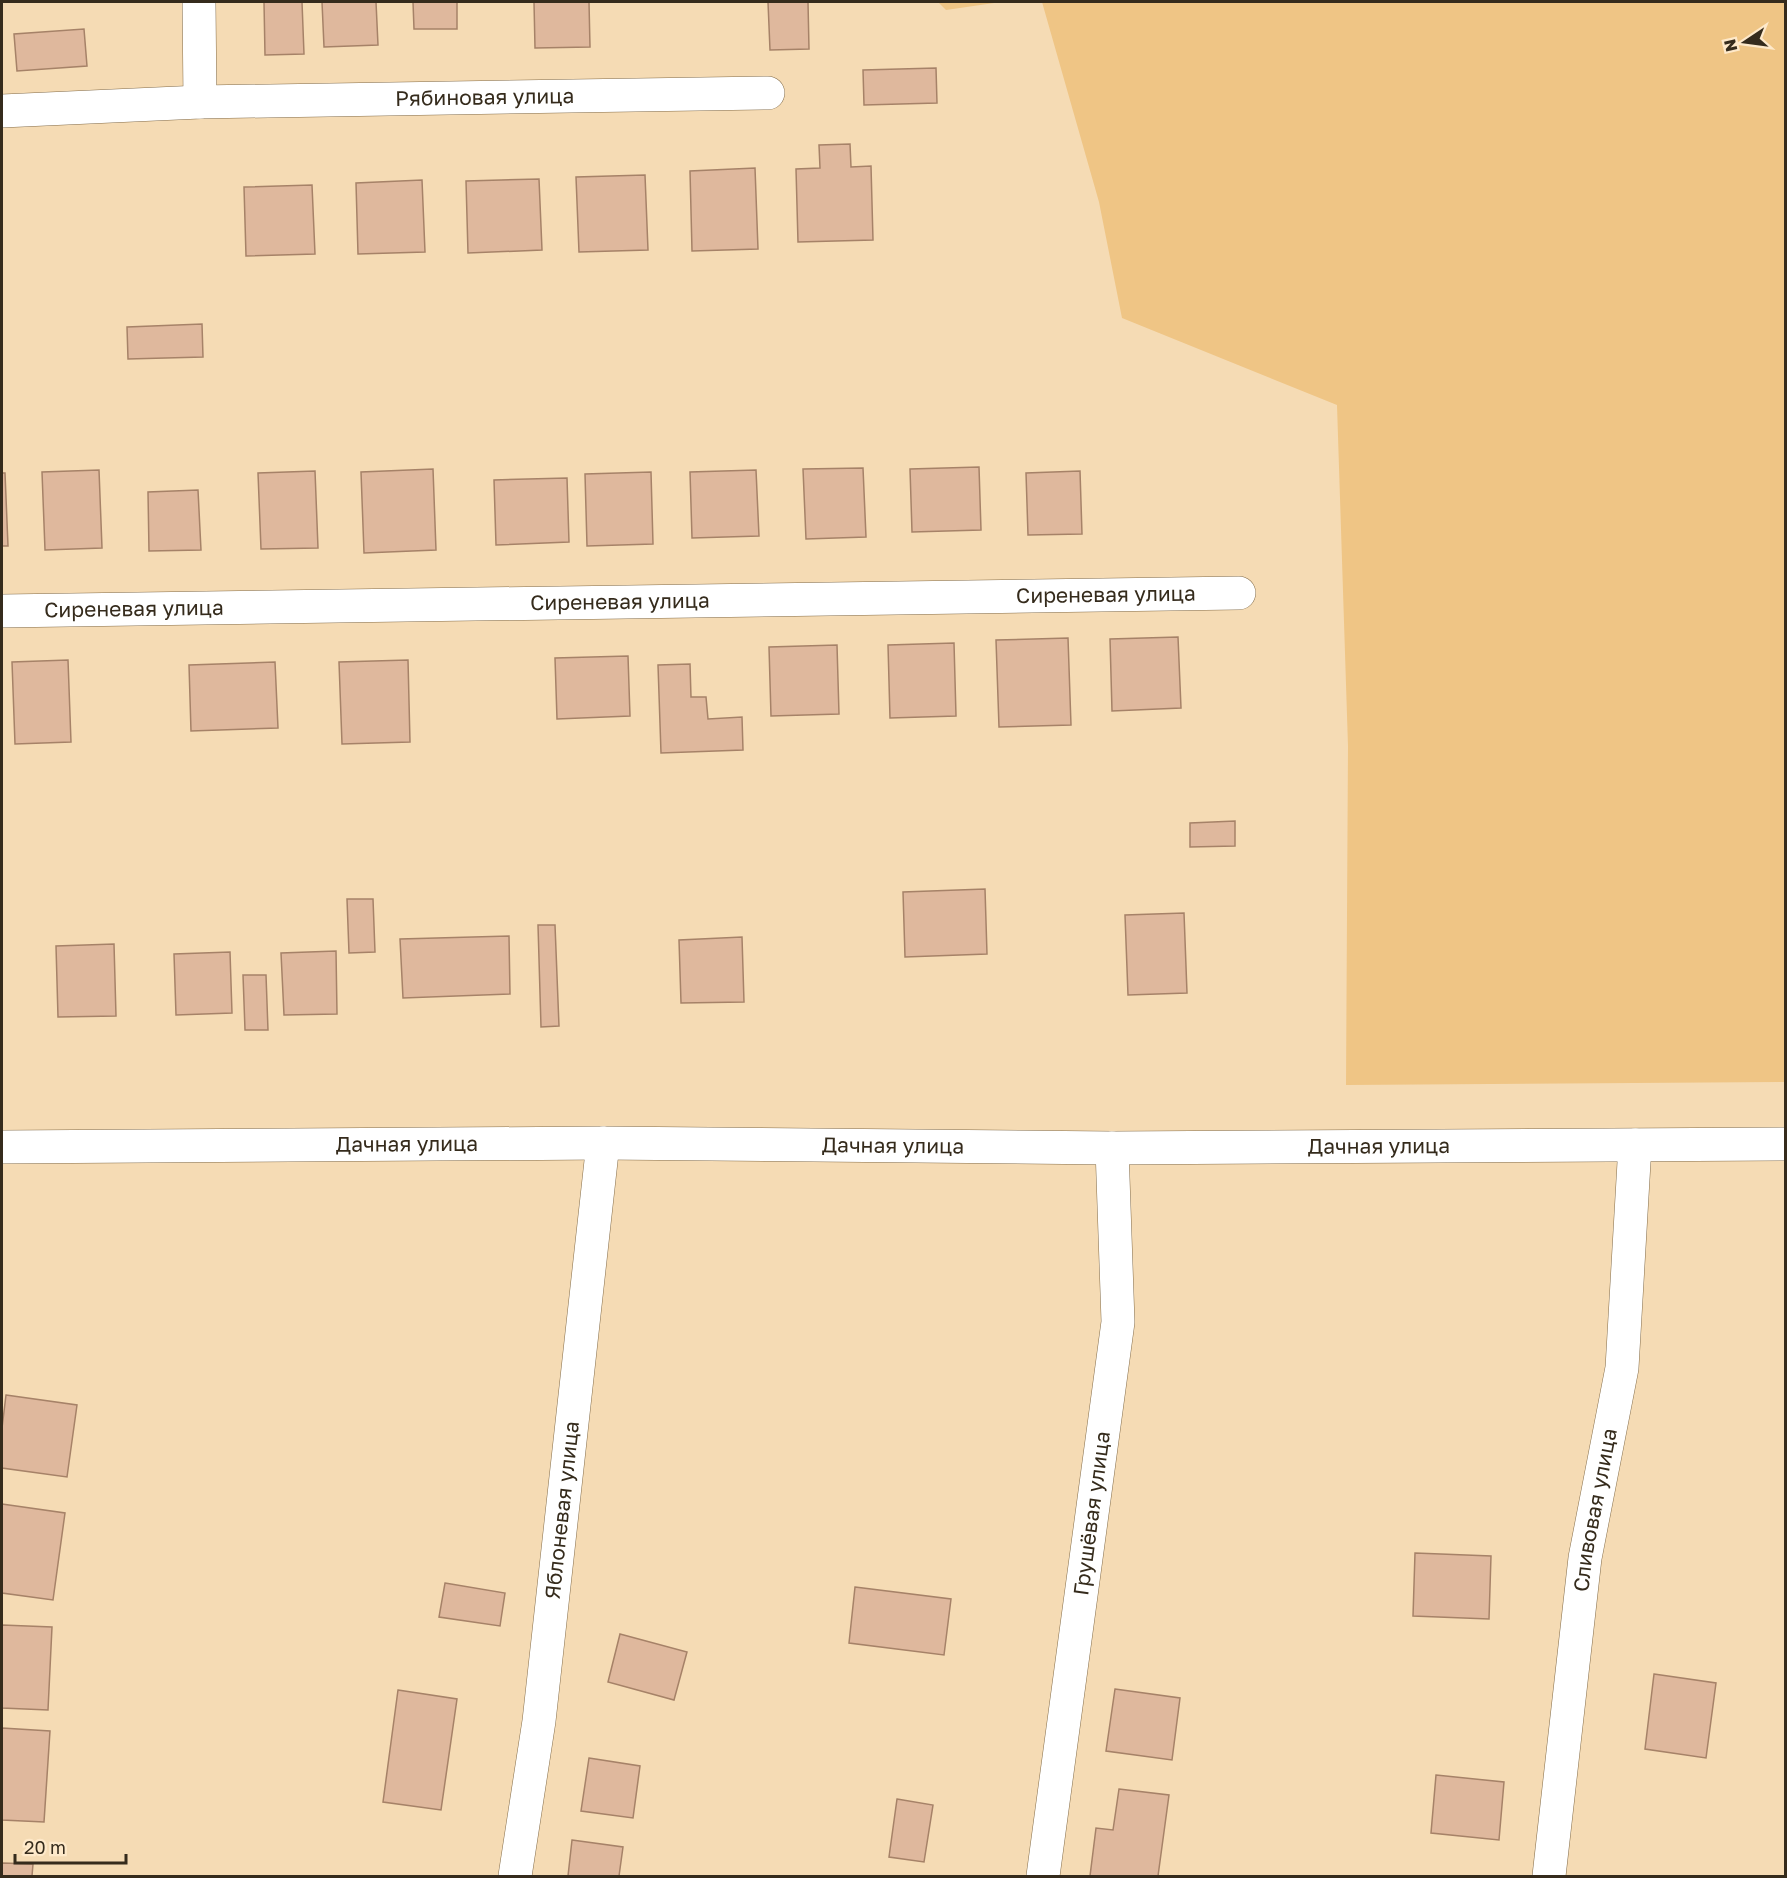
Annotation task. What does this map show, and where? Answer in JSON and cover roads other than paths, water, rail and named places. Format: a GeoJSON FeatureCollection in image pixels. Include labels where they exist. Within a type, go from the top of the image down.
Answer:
{"type":"FeatureCollection","features":[{"type":"Feature","properties":{"kind":"street"},"geometry":{"type":"LineString","coordinates":[[199,2],[200,102]]}},
{"type":"Feature","properties":{"kind":"street","name":"Рябиновая улица"},"geometry":{"type":"LineString","coordinates":[[2,111],[200,102],[768,93]]}},
{"type":"Feature","properties":{"kind":"street","name":"Сиреневая улица"},"geometry":{"type":"LineString","coordinates":[[2,611],[1239,593]]}},
{"type":"Feature","properties":{"kind":"street","name":"Дачная улица"},"geometry":{"type":"LineString","coordinates":[[2,1147],[603,1143],[1112,1148],[1785,1144]]}},
{"type":"Feature","properties":{"kind":"street","name":"Яблоневая улица"},"geometry":{"type":"LineString","coordinates":[[515,1876],[539,1721],[603,1143]]}},
{"type":"Feature","properties":{"kind":"street","name":"Сливовая улица"},"geometry":{"type":"LineString","coordinates":[[1549,1876],[1585,1558],[1622,1368],[1635,1145]]}},
{"type":"Feature","properties":{"kind":"street","name":"Грушёвая улица"},"geometry":{"type":"LineString","coordinates":[[1043,1876],[1118,1323],[1112,1148]]}}]}
